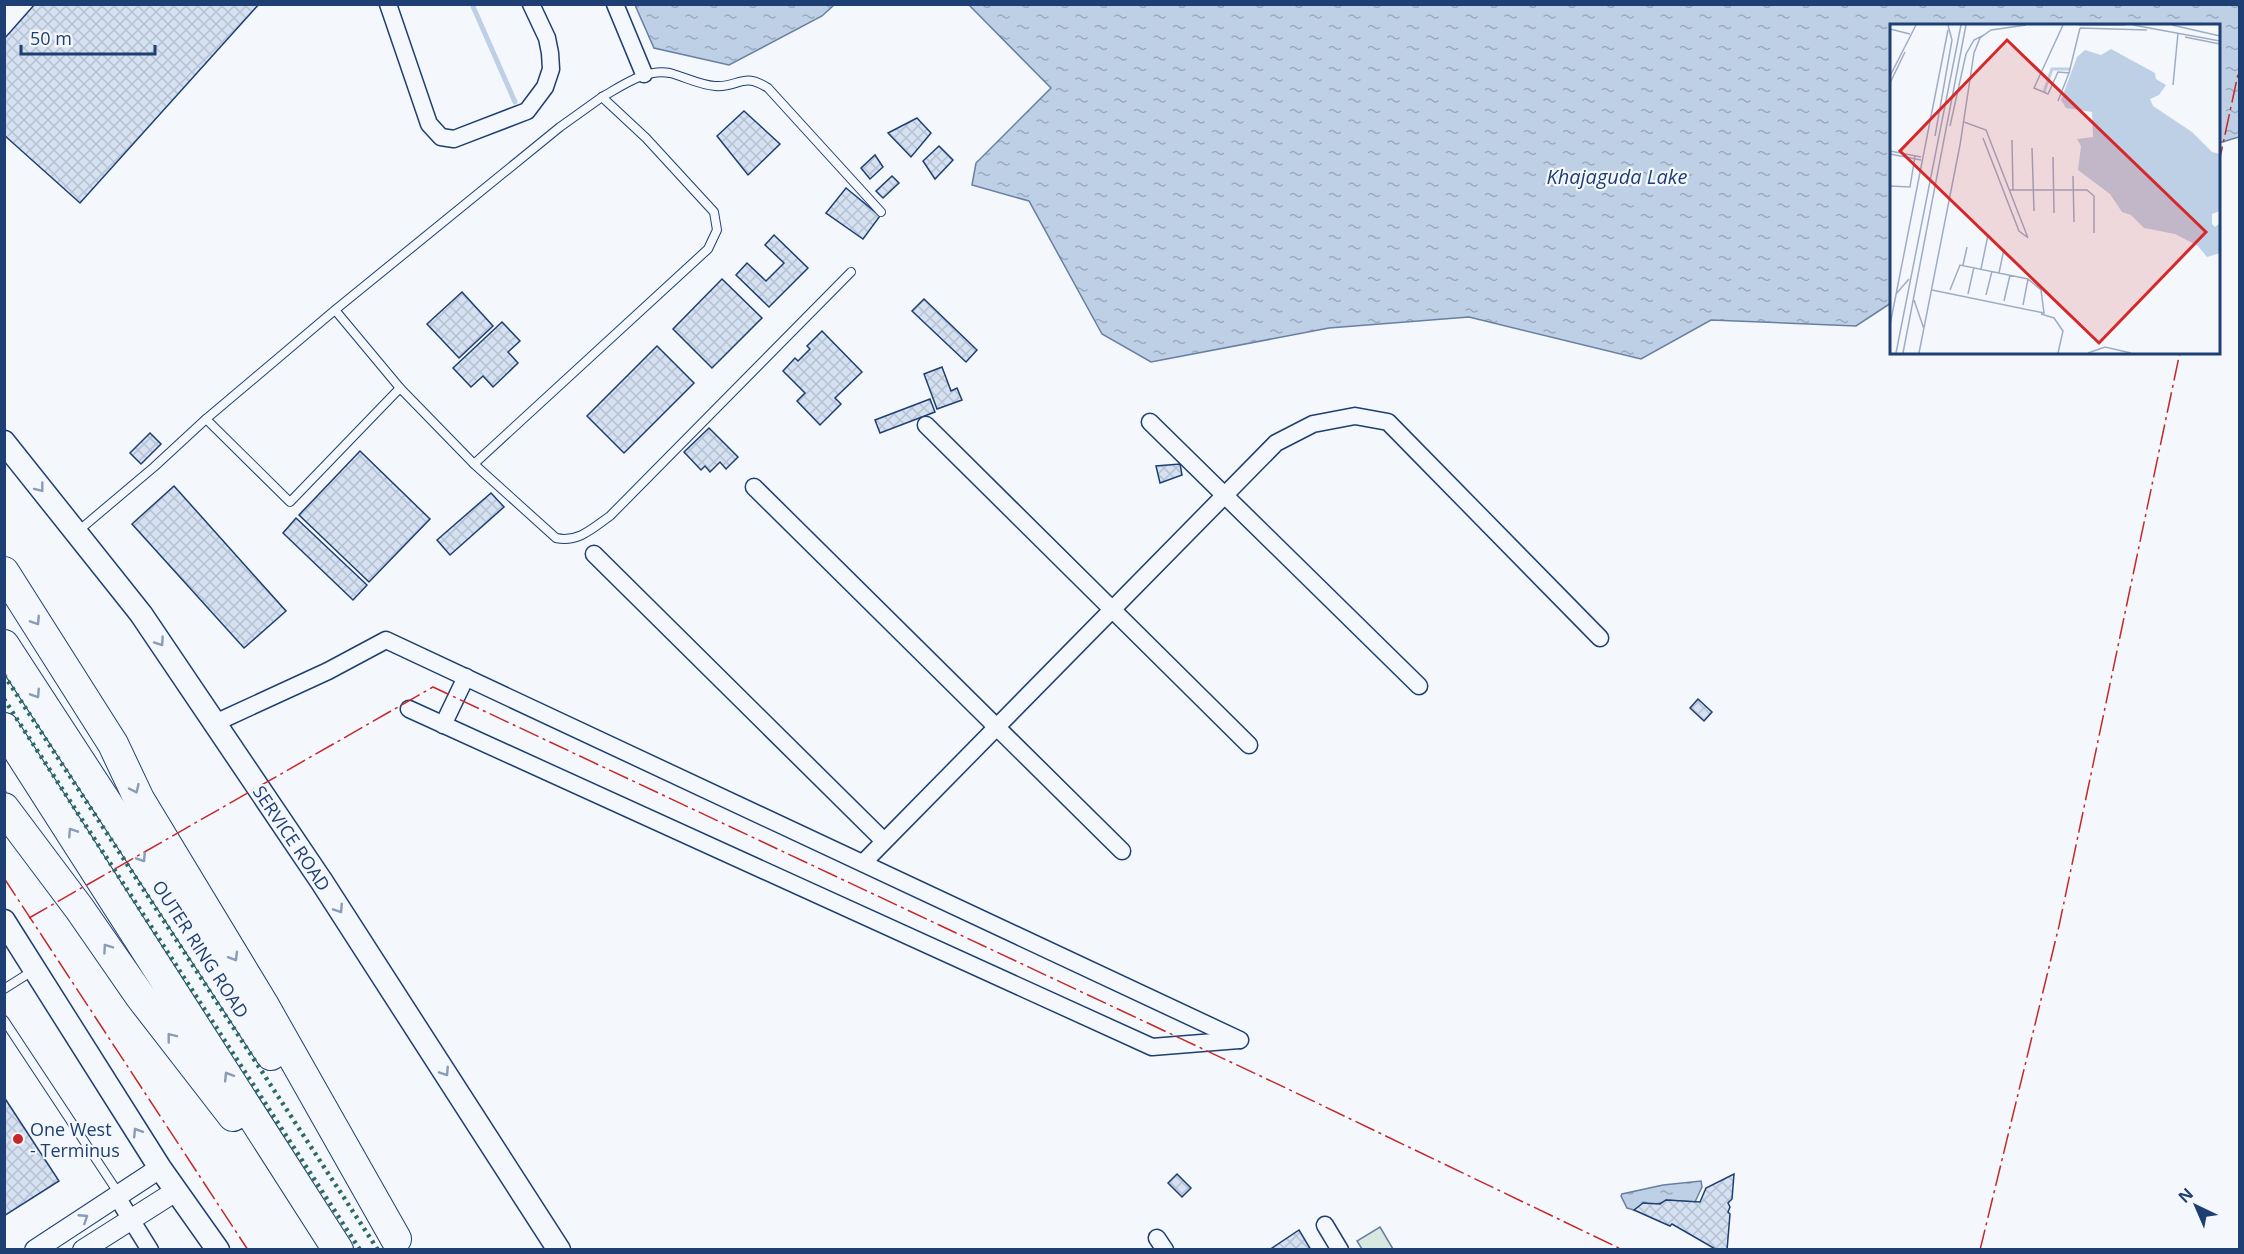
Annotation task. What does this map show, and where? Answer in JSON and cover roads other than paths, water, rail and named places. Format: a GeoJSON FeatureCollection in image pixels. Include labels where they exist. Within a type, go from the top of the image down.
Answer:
{"type":"FeatureCollection","features":[{"type":"Feature","properties":{"kind":"highway"},"geometry":{"type":"LineString","coordinates":[[4,572],[113,744],[139,799],[263,1004],[399,1244]]}},
{"type":"Feature","properties":{"kind":"highway","name":"OUTER RING ROAD"},"geometry":{"type":"LineString","coordinates":[[4,645],[244,1016],[399,1244]]}},
{"type":"Feature","properties":{"kind":"highway"},"geometry":{"type":"LineString","coordinates":[[4,729],[336,1250]]}},
{"type":"Feature","properties":{"kind":"highway"},"geometry":{"type":"LineString","coordinates":[[4,808],[79,908],[140,996],[336,1250]]}},
{"type":"Feature","properties":{"kind":"main road","name":"SERVICE ROAD"},"geometry":{"type":"LineString","coordinates":[[4,442],[141,614],[322,882],[559,1250]]}},
{"type":"Feature","properties":{"kind":"main road"},"geometry":{"type":"LineString","coordinates":[[4,921],[160,1168],[218,1250]]}},
{"type":"Feature","properties":{"kind":"street"},"geometry":{"type":"LineString","coordinates":[[388,4],[429,124],[441,137],[454,140],[527,111],[545,87],[551,69],[550,53],[547,38],[531,4]]}},
{"type":"Feature","properties":{"kind":"street"},"geometry":{"type":"LineString","coordinates":[[615,4],[645,74]]}},
{"type":"Feature","properties":{"kind":"street"},"geometry":{"type":"LineString","coordinates":[[863,863],[1276,443],[1313,423],[1355,416],[1388,422],[1600,638]]}},
{"type":"Feature","properties":{"kind":"street"},"geometry":{"type":"LineString","coordinates":[[1150,422],[1419,686]]}},
{"type":"Feature","properties":{"kind":"street"},"geometry":{"type":"LineString","coordinates":[[926,425],[1249,746]]}},
{"type":"Feature","properties":{"kind":"street"},"geometry":{"type":"LineString","coordinates":[[754,487],[1122,851]]}},
{"type":"Feature","properties":{"kind":"street"},"geometry":{"type":"LineString","coordinates":[[594,554],[884,842]]}},
{"type":"Feature","properties":{"kind":"street"},"geometry":{"type":"LineString","coordinates":[[214,723],[328,671],[386,640],[1240,1040],[1152,1047],[409,709]]}},
{"type":"Feature","properties":{"kind":"street"},"geometry":{"type":"LineString","coordinates":[[443,725],[466,677]]}},
{"type":"Feature","properties":{"kind":"street"},"geometry":{"type":"LineString","coordinates":[[35,1250],[160,1168]]}},
{"type":"Feature","properties":{"kind":"street"},"geometry":{"type":"LineString","coordinates":[[83,1250],[176,1191]]}},
{"type":"Feature","properties":{"kind":"street"},"geometry":{"type":"LineString","coordinates":[[118,1196],[150,1250]]}},
{"type":"Feature","properties":{"kind":"street"},"geometry":{"type":"LineString","coordinates":[[1325,1225],[1340,1250]]}},
{"type":"Feature","properties":{"kind":"lane"},"geometry":{"type":"LineString","coordinates":[[75,534],[154,467],[206,418],[335,309],[560,127],[602,97],[645,74],[669,73],[713,87],[750,79],[759,82],[768,88],[881,212]]}},
{"type":"Feature","properties":{"kind":"lane"},"geometry":{"type":"LineString","coordinates":[[474,464],[708,249],[717,230],[714,212],[701,196],[646,138],[602,97]]}},
{"type":"Feature","properties":{"kind":"lane"},"geometry":{"type":"LineString","coordinates":[[335,309],[400,387],[474,464],[556,538],[566,540],[578,538],[610,516],[851,272]]}},
{"type":"Feature","properties":{"kind":"lane"},"geometry":{"type":"LineString","coordinates":[[206,418],[290,502],[400,387]]}},
{"type":"Feature","properties":{"kind":"lane"},"geometry":{"type":"LineString","coordinates":[[4,989],[35,970]]}},
{"type":"Feature","properties":{"kind":"lane"},"geometry":{"type":"LineString","coordinates":[[4,1020],[118,1196]]}},
{"type":"Feature","properties":{"kind":"water"},"geometry":{"type":"Polygon","coordinates":[[[635,5],[834,5],[822,16],[729,65],[654,48],[635,5]]]}},
{"type":"Feature","properties":{"kind":"water","name":"Khajaguda Lake"},"geometry":{"type":"Polygon","coordinates":[[[969,5],[2239,5],[2239,137],[2220,143],[2220,24],[1890,24],[1890,304],[1856,326],[1711,320],[1641,359],[1469,317],[1329,328],[1151,362],[1102,334],[1029,201],[972,185],[976,163],[1051,88],[969,5]]]}},
{"type":"Feature","properties":{"kind":"water"},"geometry":{"type":"Polygon","coordinates":[[[1701,1181],[1702,1187],[1695,1202],[1666,1200],[1634,1210],[1627,1208],[1621,1196],[1663,1185],[1701,1181]]]}},
{"type":"Feature","properties":{"kind":"waterway"},"geometry":{"type":"LineString","coordinates":[[472,4],[515,102]]}},
{"type":"Feature","properties":{"kind":"place","name":"One West - Terminus"},"geometry":{"type":"Point","coordinates":[18,1139]}}]}
